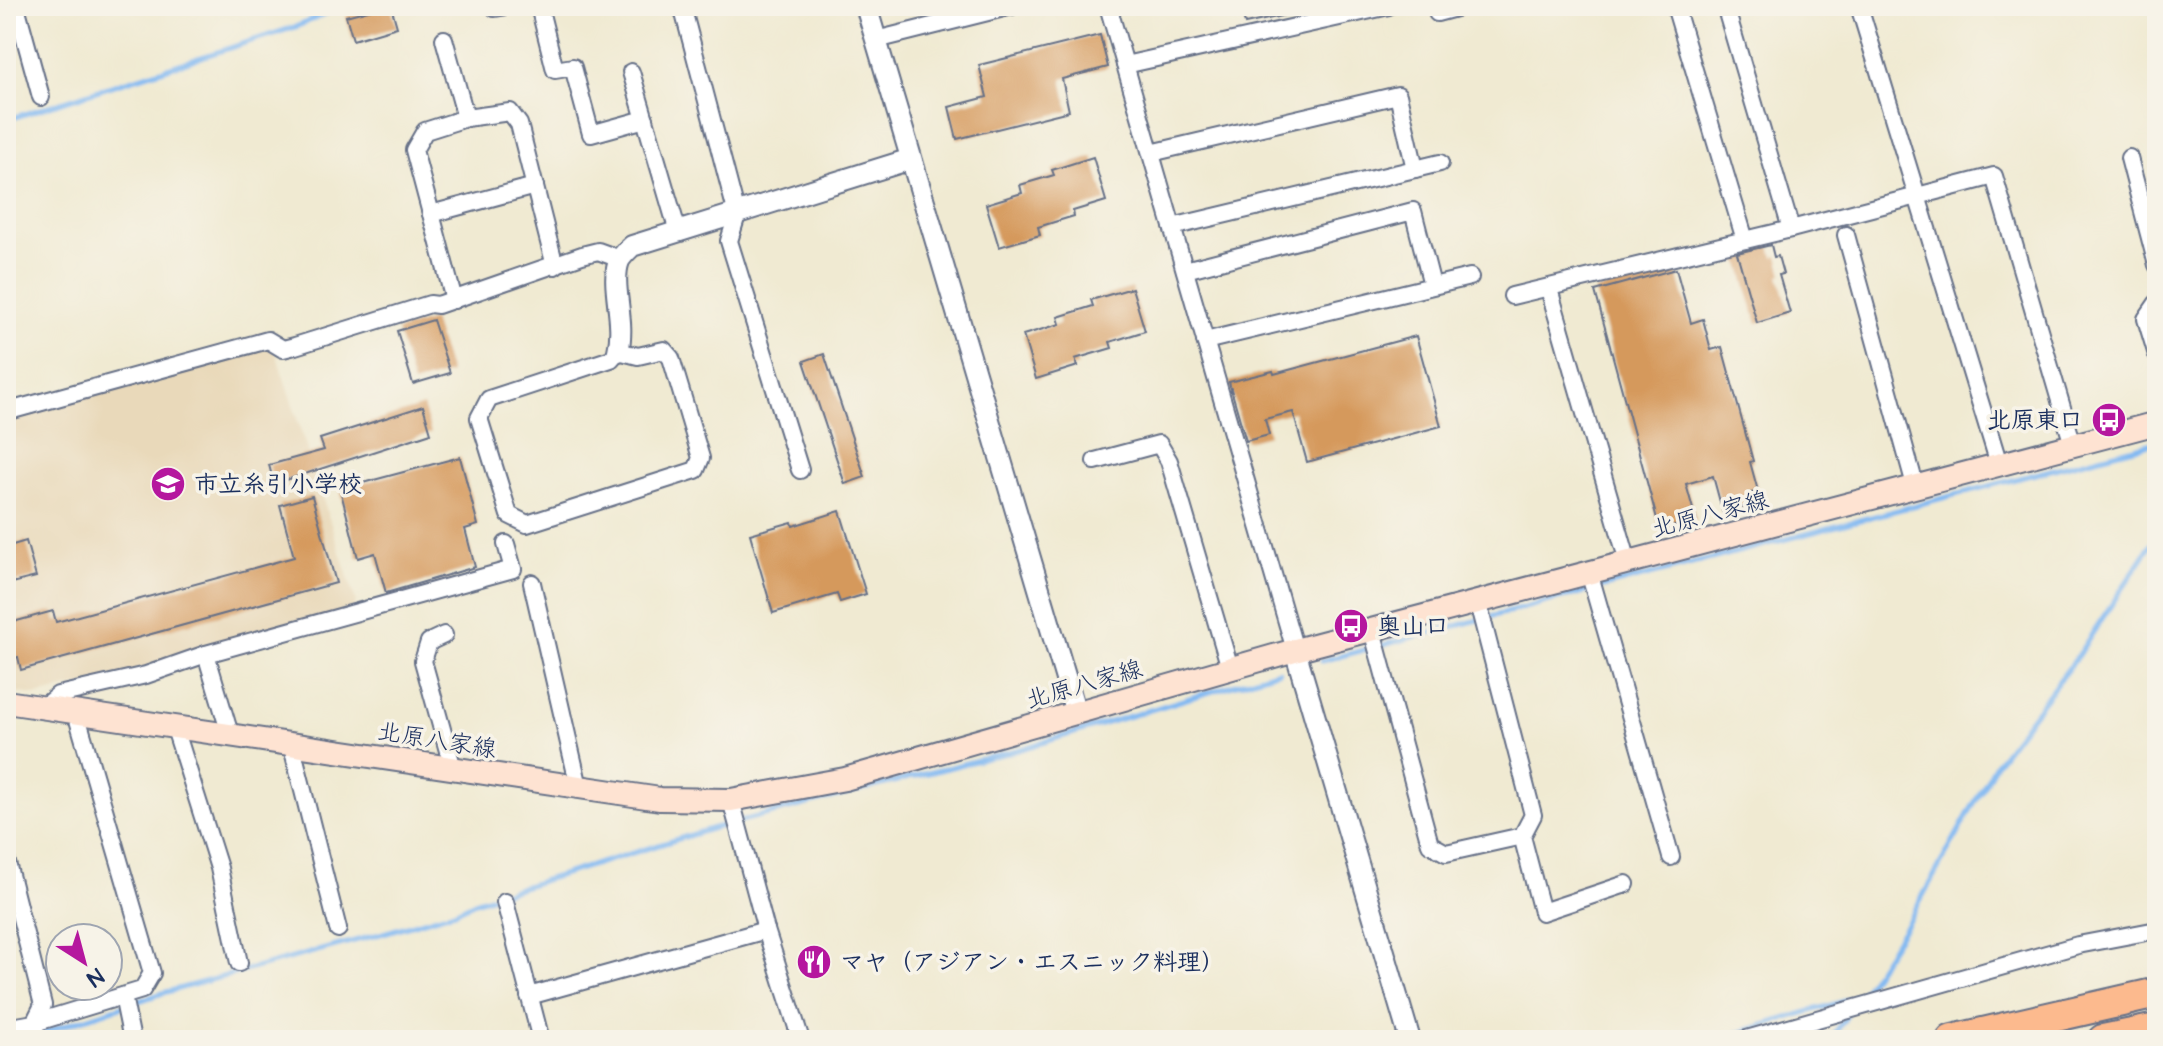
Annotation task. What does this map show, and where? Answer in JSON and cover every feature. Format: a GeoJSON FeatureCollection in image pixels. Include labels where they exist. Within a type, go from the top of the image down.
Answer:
{"type":"FeatureCollection","features":[{"type":"Feature","properties":{"kind":"highway"},"geometry":{"type":"LineString","coordinates":[[1952,1040],[2157,993]]}},
{"type":"Feature","properties":{"kind":"highway"},"geometry":{"type":"LineString","coordinates":[[2103,1040],[2157,1029]]}},
{"type":"Feature","properties":{"kind":"main road","name":"北原八家線"},"geometry":{"type":"LineString","coordinates":[[6,702],[660,799],[731,800],[845,779],[1295,650],[2157,423]]}},
{"type":"Feature","properties":{"kind":"street"},"geometry":{"type":"LineString","coordinates":[[16,6],[41,97]]}},
{"type":"Feature","properties":{"kind":"street"},"geometry":{"type":"LineString","coordinates":[[539,6],[555,70],[573,67],[591,134],[645,119]]}},
{"type":"Feature","properties":{"kind":"street"},"geometry":{"type":"LineString","coordinates":[[682,6],[737,215],[729,241],[800,470]]}},
{"type":"Feature","properties":{"kind":"street"},"geometry":{"type":"LineString","coordinates":[[866,6],[1076,713]]}},
{"type":"Feature","properties":{"kind":"street"},"geometry":{"type":"LineString","coordinates":[[876,40],[1012,6]]}},
{"type":"Feature","properties":{"kind":"street"},"geometry":{"type":"LineString","coordinates":[[1108,6],[1410,1040]]}},
{"type":"Feature","properties":{"kind":"street"},"geometry":{"type":"LineString","coordinates":[[1125,65],[1389,6]]}},
{"type":"Feature","properties":{"kind":"street"},"geometry":{"type":"LineString","coordinates":[[1437,13],[1463,6]]}},
{"type":"Feature","properties":{"kind":"street"},"geometry":{"type":"LineString","coordinates":[[1675,6],[1745,240]]}},
{"type":"Feature","properties":{"kind":"street"},"geometry":{"type":"LineString","coordinates":[[1725,6],[1791,229]]}},
{"type":"Feature","properties":{"kind":"street"},"geometry":{"type":"LineString","coordinates":[[1859,6],[1919,194],[1999,464]]}},
{"type":"Feature","properties":{"kind":"street"},"geometry":{"type":"LineString","coordinates":[[444,39],[466,118]]}},
{"type":"Feature","properties":{"kind":"street"},"geometry":{"type":"LineString","coordinates":[[631,72],[678,232]]}},
{"type":"Feature","properties":{"kind":"street"},"geometry":{"type":"LineString","coordinates":[[1151,153],[1398,95],[1415,169]]}},
{"type":"Feature","properties":{"kind":"street"},"geometry":{"type":"LineString","coordinates":[[454,300],[414,150],[425,131],[466,118],[510,112],[519,124],[555,266]]}},
{"type":"Feature","properties":{"kind":"street"},"geometry":{"type":"LineString","coordinates":[[2129,158],[2157,265]]}},
{"type":"Feature","properties":{"kind":"street"},"geometry":{"type":"LineString","coordinates":[[618,351],[638,356],[664,350],[671,358],[701,458],[696,470],[527,524],[509,515],[479,418],[483,407],[489,399],[611,359],[618,351],[622,335],[617,276],[620,259],[632,246],[911,159]]}},
{"type":"Feature","properties":{"kind":"street"},"geometry":{"type":"LineString","coordinates":[[1172,227],[1440,163]]}},
{"type":"Feature","properties":{"kind":"street"},"geometry":{"type":"LineString","coordinates":[[1512,296],[1994,176],[2073,445]]}},
{"type":"Feature","properties":{"kind":"street"},"geometry":{"type":"LineString","coordinates":[[431,214],[535,186]]}},
{"type":"Feature","properties":{"kind":"street"},"geometry":{"type":"LineString","coordinates":[[1185,270],[1413,211],[1432,285]]}},
{"type":"Feature","properties":{"kind":"street"},"geometry":{"type":"LineString","coordinates":[[1846,235],[1915,485]]}},
{"type":"Feature","properties":{"kind":"street"},"geometry":{"type":"LineString","coordinates":[[6,408],[9,411],[268,340],[283,349],[430,304],[438,305],[598,251],[620,259]]}},
{"type":"Feature","properties":{"kind":"street"},"geometry":{"type":"LineString","coordinates":[[1205,341],[1470,277]]}},
{"type":"Feature","properties":{"kind":"street"},"geometry":{"type":"LineString","coordinates":[[1549,289],[1628,562]]}},
{"type":"Feature","properties":{"kind":"street"},"geometry":{"type":"LineString","coordinates":[[2157,303],[2146,319],[2157,355]]}},
{"type":"Feature","properties":{"kind":"street"},"geometry":{"type":"LineString","coordinates":[[1095,461],[1159,444],[1169,461],[1230,668]]}},
{"type":"Feature","properties":{"kind":"street"},"geometry":{"type":"LineString","coordinates":[[42,708],[58,695],[146,675],[206,654],[513,569],[506,544]]}},
{"type":"Feature","properties":{"kind":"street"},"geometry":{"type":"LineString","coordinates":[[1589,572],[1671,857]]}},
{"type":"Feature","properties":{"kind":"street"},"geometry":{"type":"LineString","coordinates":[[532,583],[579,787]]}},
{"type":"Feature","properties":{"kind":"street"},"geometry":{"type":"LineString","coordinates":[[1478,603],[1533,815],[1522,836],[1542,912],[1626,884]]}},
{"type":"Feature","properties":{"kind":"street"},"geometry":{"type":"LineString","coordinates":[[1372,630],[1430,844],[1446,853],[1522,836]]}},
{"type":"Feature","properties":{"kind":"street"},"geometry":{"type":"LineString","coordinates":[[444,635],[429,642],[423,661],[453,769]]}},
{"type":"Feature","properties":{"kind":"street"},"geometry":{"type":"LineString","coordinates":[[206,654],[230,734]]}},
{"type":"Feature","properties":{"kind":"street"},"geometry":{"type":"LineString","coordinates":[[76,713],[152,973],[142,990],[124,996]]}},
{"type":"Feature","properties":{"kind":"street"},"geometry":{"type":"LineString","coordinates":[[174,725],[219,868],[239,963]]}},
{"type":"Feature","properties":{"kind":"street"},"geometry":{"type":"LineString","coordinates":[[291,743],[338,929]]}},
{"type":"Feature","properties":{"kind":"street"},"geometry":{"type":"LineString","coordinates":[[731,800],[766,930],[801,1040]]}},
{"type":"Feature","properties":{"kind":"street"},"geometry":{"type":"LineString","coordinates":[[6,859],[43,1005],[35,1032]]}},
{"type":"Feature","properties":{"kind":"street"},"geometry":{"type":"LineString","coordinates":[[505,902],[541,1040]]}},
{"type":"Feature","properties":{"kind":"street"},"geometry":{"type":"LineString","coordinates":[[529,996],[766,930]]}},
{"type":"Feature","properties":{"kind":"street"},"geometry":{"type":"LineString","coordinates":[[1743,1040],[2078,945],[2157,930]]}},
{"type":"Feature","properties":{"kind":"street"},"geometry":{"type":"LineString","coordinates":[[124,1000],[132,1040]]}},
{"type":"Feature","properties":{"kind":"street"},"geometry":{"type":"LineString","coordinates":[[6,1028],[35,1032],[108,1002]]}},
{"type":"Feature","properties":{"kind":"shaded area","name":"市立糸引小学校"},"geometry":{"type":"Polygon","coordinates":[[[268,345],[275,350],[356,602],[351,610],[108,679],[37,695],[6,691],[6,420],[268,345]]]}},
{"type":"Feature","properties":{"kind":"building"},"geometry":{"type":"Polygon","coordinates":[[[391,6],[397,27],[353,40],[346,16],[391,6]]]}},
{"type":"Feature","properties":{"kind":"building"},"geometry":{"type":"Polygon","coordinates":[[[1240,6],[1299,6],[1300,12],[1245,24],[1240,6]]]}},
{"type":"Feature","properties":{"kind":"building"},"geometry":{"type":"Polygon","coordinates":[[[1100,35],[1108,67],[1062,79],[1069,111],[957,139],[949,107],[987,97],[979,65],[1100,35]]]}},
{"type":"Feature","properties":{"kind":"building"},"geometry":{"type":"Polygon","coordinates":[[[1093,157],[1106,201],[1073,211],[1074,216],[1038,227],[1040,235],[999,247],[986,204],[1022,193],[1020,185],[1054,175],[1052,170],[1093,157]]]}},
{"type":"Feature","properties":{"kind":"building"},"geometry":{"type":"Polygon","coordinates":[[[1771,245],[1774,257],[1778,256],[1783,274],[1779,275],[1790,313],[1757,323],[1737,253],[1771,245]]]}},
{"type":"Feature","properties":{"kind":"building"},"geometry":{"type":"Polygon","coordinates":[[[1676,269],[1691,323],[1703,319],[1711,350],[1722,347],[1753,461],[1750,462],[1758,491],[1749,494],[1751,505],[1723,513],[1713,476],[1686,484],[1696,520],[1660,530],[1595,291],[1676,269]]]}},
{"type":"Feature","properties":{"kind":"building"},"geometry":{"type":"Polygon","coordinates":[[[1132,288],[1145,331],[1110,342],[1112,348],[1075,359],[1078,366],[1036,379],[1023,335],[1060,324],[1058,317],[1093,306],[1091,300],[1132,288]]]}},
{"type":"Feature","properties":{"kind":"building"},"geometry":{"type":"Polygon","coordinates":[[[433,320],[450,373],[413,384],[397,331],[433,320]]]}},
{"type":"Feature","properties":{"kind":"building"},"geometry":{"type":"Polygon","coordinates":[[[1416,336],[1441,426],[1307,462],[1293,412],[1265,419],[1269,435],[1246,441],[1229,382],[1273,371],[1274,374],[1416,336]]]}},
{"type":"Feature","properties":{"kind":"building"},"geometry":{"type":"Polygon","coordinates":[[[824,354],[865,477],[845,484],[804,361],[824,354]]]}},
{"type":"Feature","properties":{"kind":"building"},"geometry":{"type":"Polygon","coordinates":[[[423,406],[431,433],[274,484],[269,465],[324,450],[320,439],[423,406]]]}},
{"type":"Feature","properties":{"kind":"building"},"geometry":{"type":"Polygon","coordinates":[[[460,457],[478,525],[465,529],[475,567],[386,593],[375,553],[358,558],[340,489],[460,457]]]}},
{"type":"Feature","properties":{"kind":"building"},"geometry":{"type":"Polygon","coordinates":[[[312,496],[336,583],[21,670],[18,657],[6,660],[6,624],[53,611],[56,622],[294,557],[280,505],[312,496]]]}},
{"type":"Feature","properties":{"kind":"building"},"geometry":{"type":"Polygon","coordinates":[[[840,511],[866,594],[840,602],[837,594],[773,613],[750,534],[792,522],[793,526],[840,511]]]}},
{"type":"Feature","properties":{"kind":"building"},"geometry":{"type":"Polygon","coordinates":[[[26,541],[36,577],[12,583],[9,575],[6,576],[6,547],[26,541]]]}},
{"type":"Feature","properties":{"kind":"waterway"},"geometry":{"type":"LineString","coordinates":[[6,120],[298,26],[342,6]]}},
{"type":"Feature","properties":{"kind":"waterway"},"geometry":{"type":"LineString","coordinates":[[1322,661],[2157,442]]}},
{"type":"Feature","properties":{"kind":"waterway"},"geometry":{"type":"LineString","coordinates":[[1854,1005],[1910,919],[1997,762],[2074,661],[2157,536]]}},
{"type":"Feature","properties":{"kind":"waterway"},"geometry":{"type":"LineString","coordinates":[[6,1039],[47,1031],[163,993],[454,912],[477,901],[714,828],[1021,749],[1279,671]]}},
{"type":"Feature","properties":{"kind":"waterway"},"geometry":{"type":"LineString","coordinates":[[1714,1040],[1858,997]]}},
{"type":"Feature","properties":{"kind":"waterway"},"geometry":{"type":"LineString","coordinates":[[1830,1040],[1846,1017]]}},
{"type":"Feature","properties":{"kind":"place","name":"北原東口"},"geometry":{"type":"Point","coordinates":[2109,420]}},
{"type":"Feature","properties":{"kind":"place","name":"市立糸引小学校"},"geometry":{"type":"Point","coordinates":[168,484]}},
{"type":"Feature","properties":{"kind":"place","name":"奥山口"},"geometry":{"type":"Point","coordinates":[1351,626]}},
{"type":"Feature","properties":{"kind":"place","name":"マヤ（アジアン・エスニック料理）"},"geometry":{"type":"Point","coordinates":[814,962]}}]}
